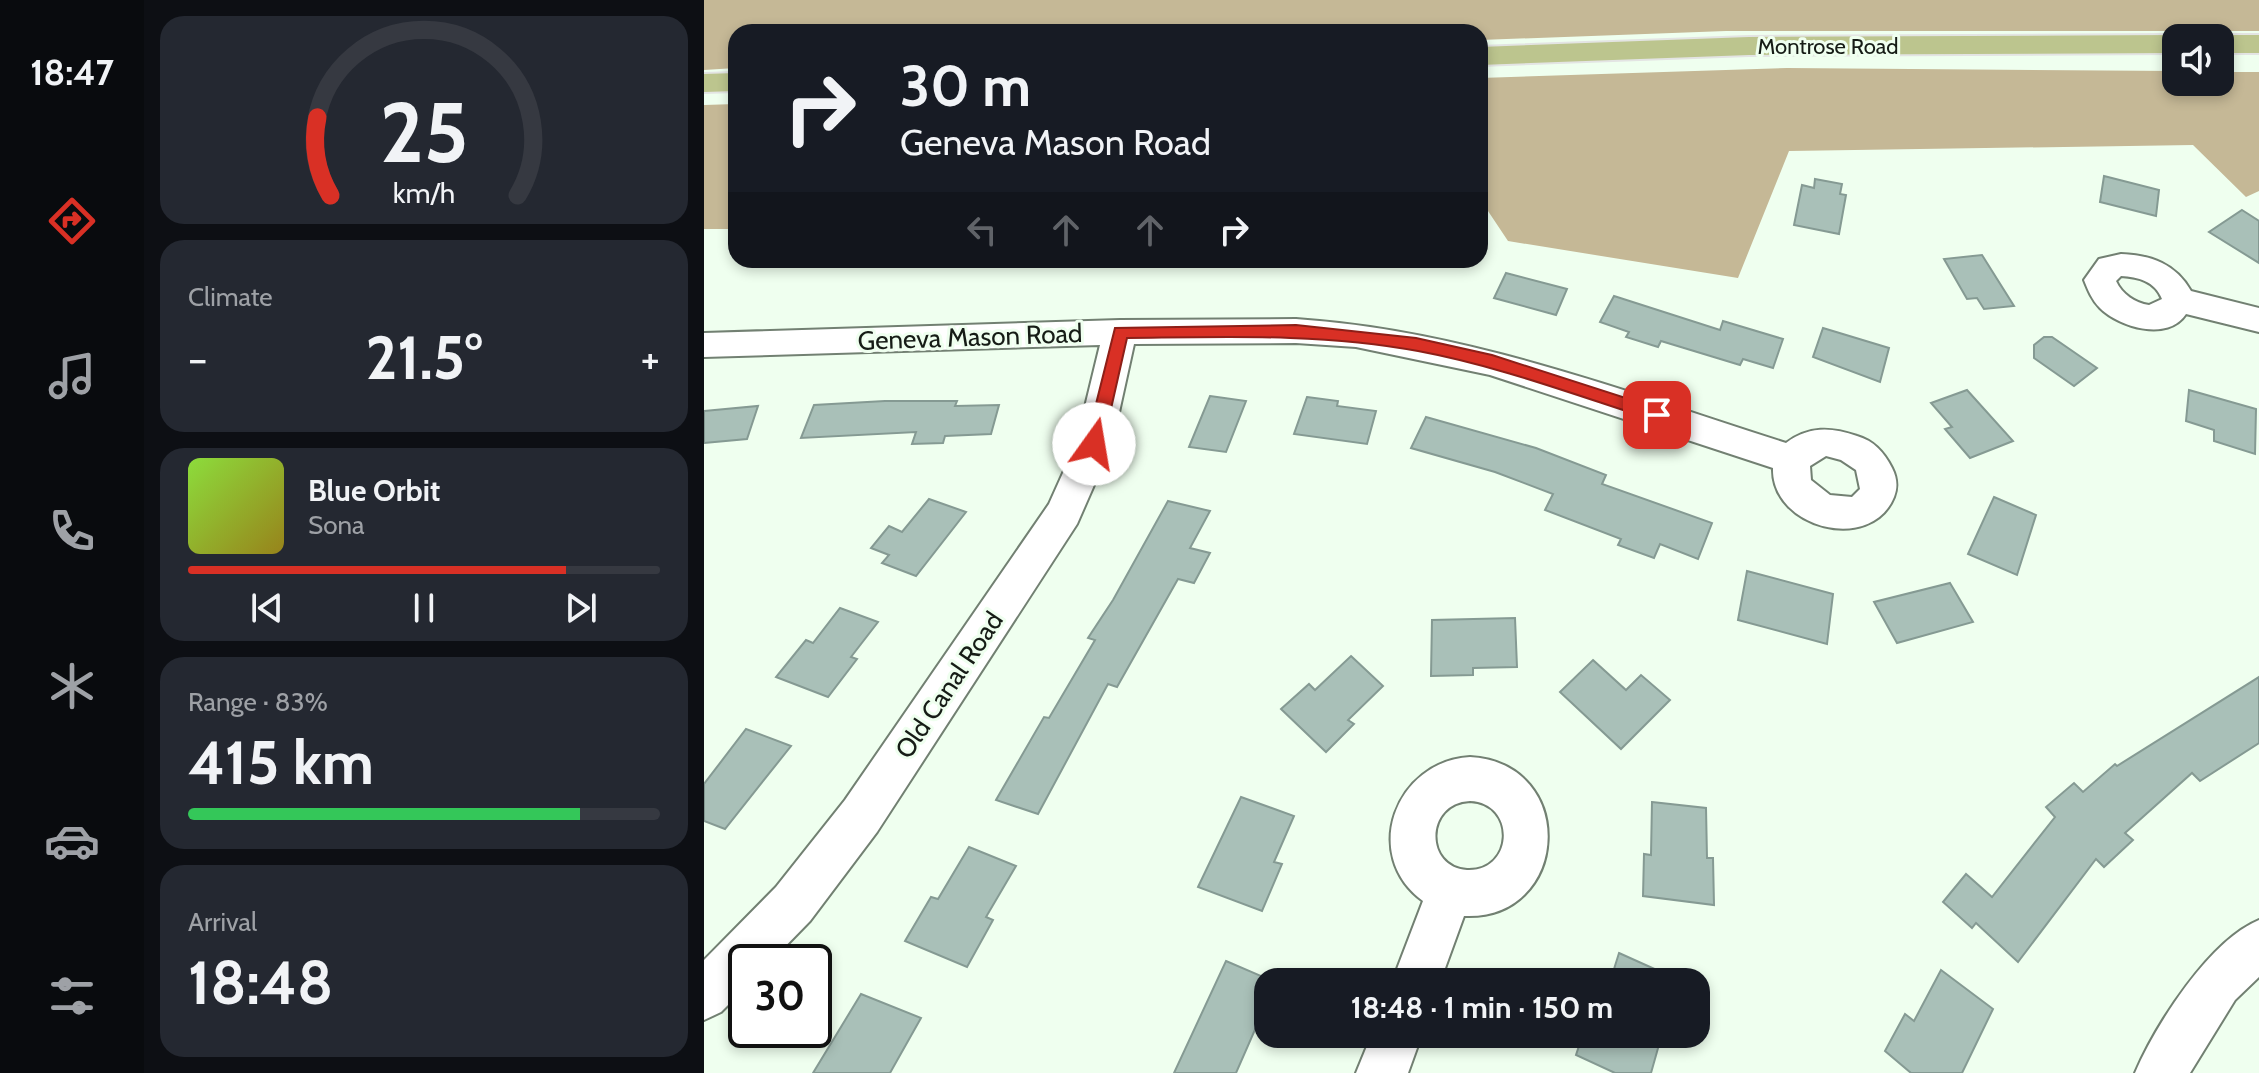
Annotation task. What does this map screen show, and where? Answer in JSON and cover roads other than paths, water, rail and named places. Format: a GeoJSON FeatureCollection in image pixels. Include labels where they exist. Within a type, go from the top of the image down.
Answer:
{"type":"FeatureCollection","features":[{"type":"Feature","properties":{"kind":"main road","name":"Montrose Road"},"geometry":{"type":"LineString","coordinates":[[1488,56],[1749,46],[2162,44]]}},
{"type":"Feature","properties":{"kind":"main road"},"geometry":{"type":"LineString","coordinates":[[2234,44],[2259,44]]}},
{"type":"Feature","properties":{"kind":"main road"},"geometry":{"type":"LineString","coordinates":[[704,83],[728,82]]}},
{"type":"Feature","properties":{"kind":"street"},"geometry":{"type":"LineString","coordinates":[[2178,300],[2259,320]]}},
{"type":"Feature","properties":{"kind":"street","name":"Geneva Mason Road"},"geometry":{"type":"LineString","coordinates":[[704,345],[1120,332],[1296,331],[1416,344],[1548,378],[1793,460]]}},
{"type":"Feature","properties":{"kind":"street","name":"Old Canal Road"},"geometry":{"type":"LineString","coordinates":[[704,995],[793,904],[861,816],[1064,513],[1094,444],[1120,332]]}},
{"type":"Feature","properties":{"kind":"street"},"geometry":{"type":"LineString","coordinates":[[1421,968],[1450,891]]}},
{"type":"Feature","properties":{"kind":"street"},"geometry":{"type":"LineString","coordinates":[[2161,1073],[2218,983],[2259,944]]}},
{"type":"Feature","properties":{"kind":"street"},"geometry":{"type":"LineString","coordinates":[[1382,1073],[1392,1048]]}}]}
